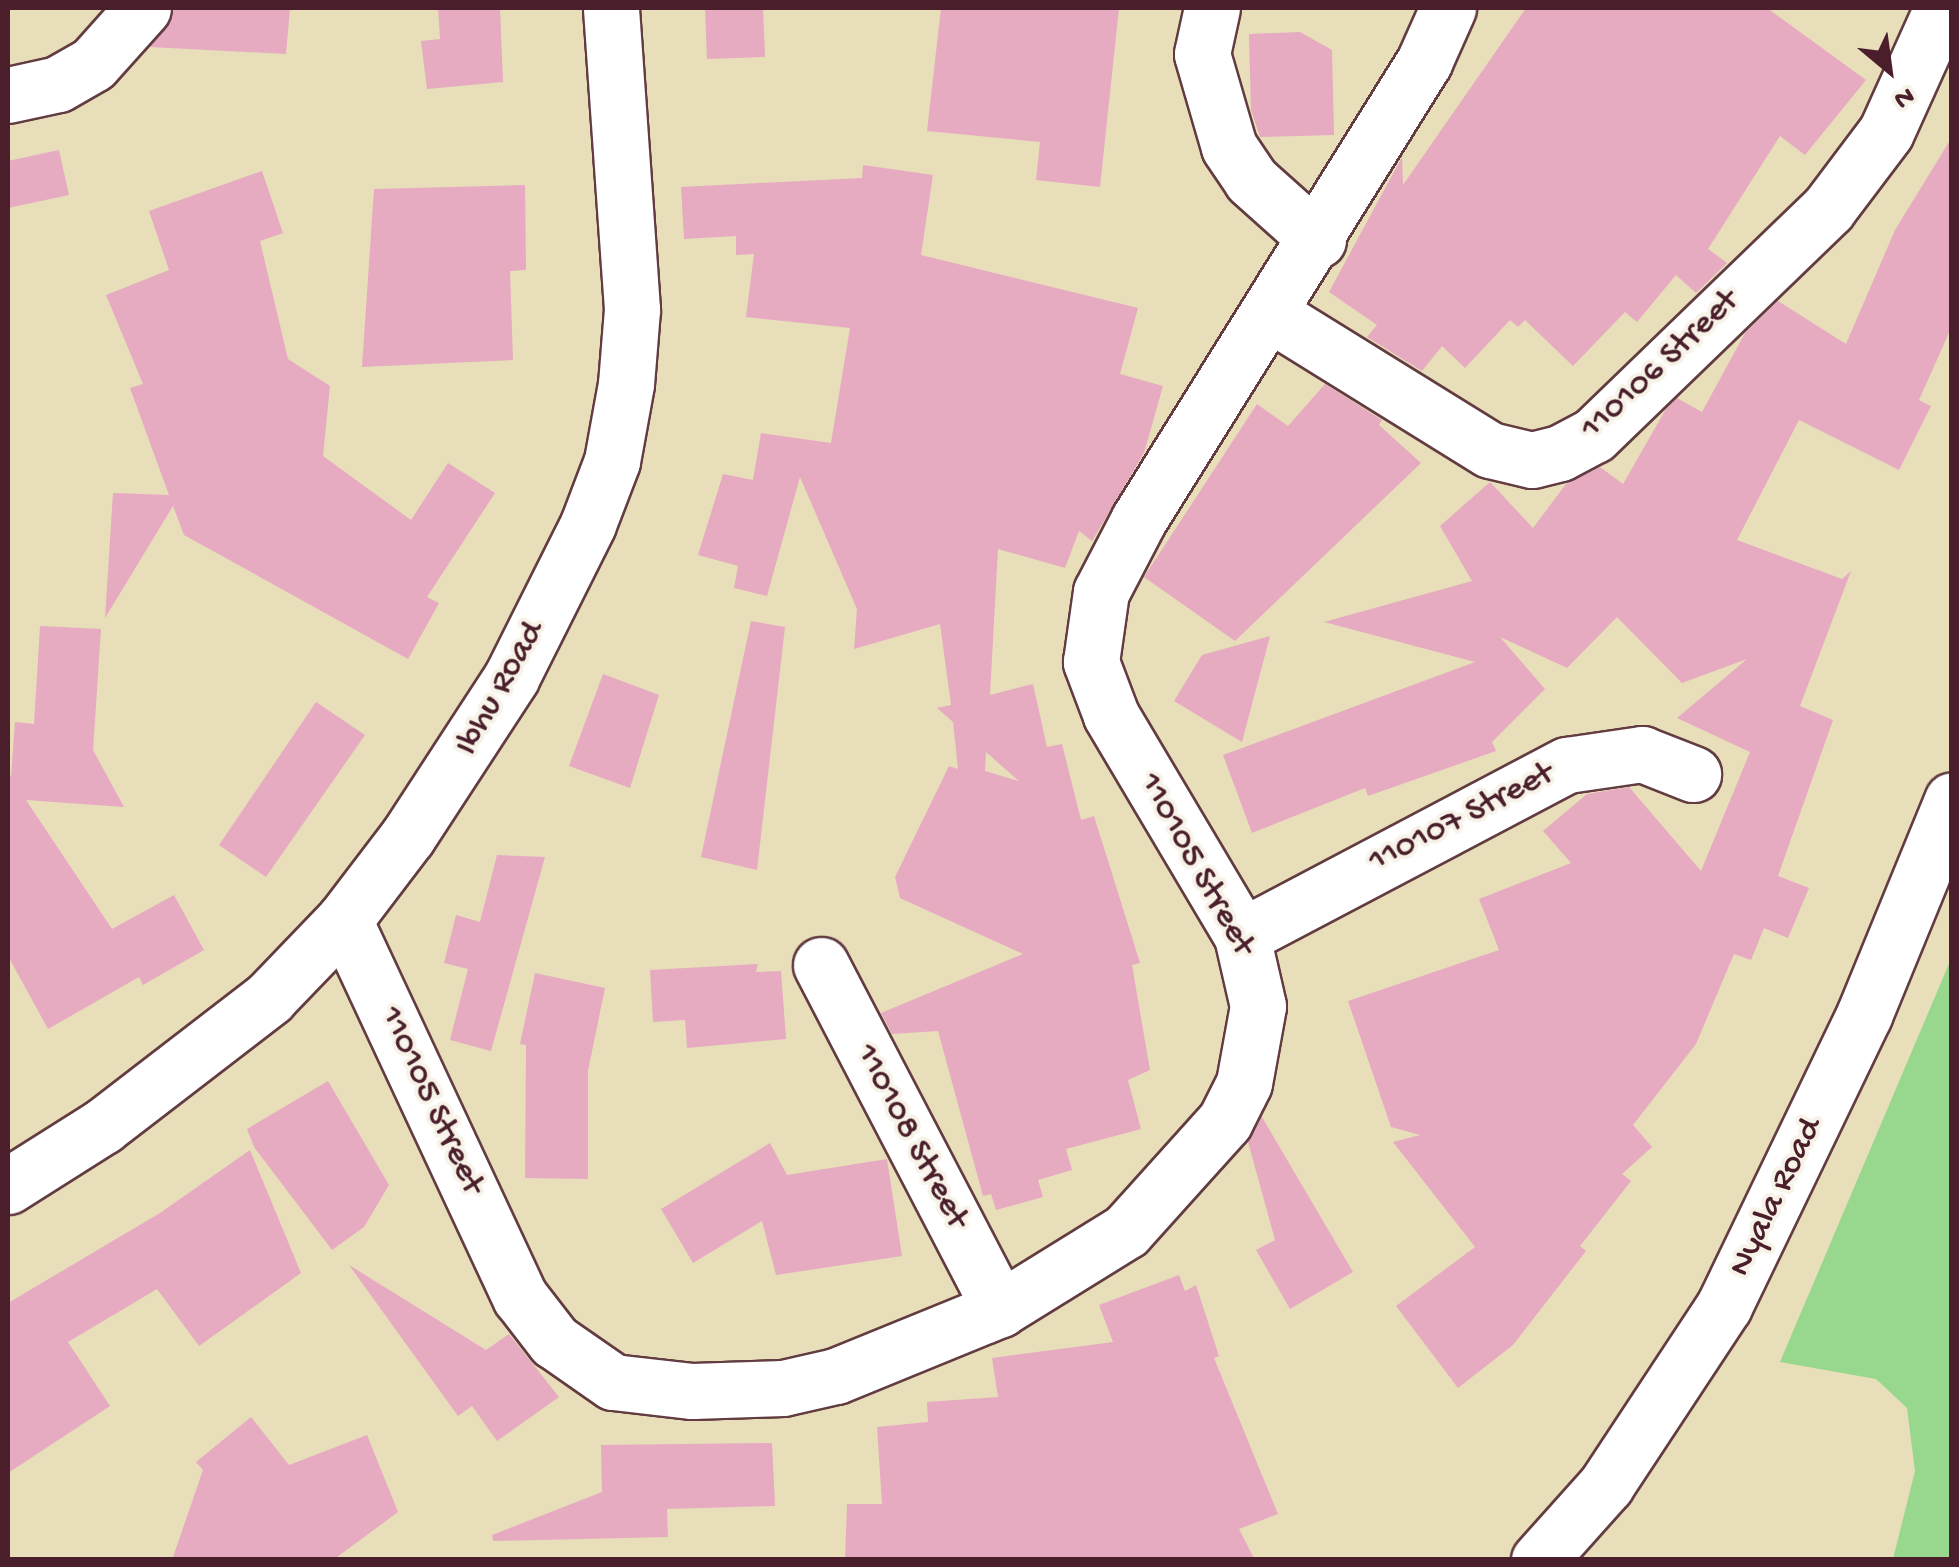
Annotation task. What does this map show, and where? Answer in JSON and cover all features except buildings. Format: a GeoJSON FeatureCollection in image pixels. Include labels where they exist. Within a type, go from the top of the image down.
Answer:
{"type":"FeatureCollection","features":[{"type":"Feature","properties":{"kind":"street"},"geometry":{"type":"LineString","coordinates":[[8,95],[58,84],[94,64],[143,8]]}},
{"type":"Feature","properties":{"kind":"street","name":"Ibhu Road"},"geometry":{"type":"LineString","coordinates":[[9,1181],[192,1062],[269,998],[344,920],[461,763],[501,696],[612,461],[632,309],[612,8]]}},
{"type":"Feature","properties":{"kind":"street"},"geometry":{"type":"LineString","coordinates":[[1212,8],[1202,54],[1229,148],[1251,180],[1318,240]]}},
{"type":"Feature","properties":{"kind":"street","name":"110105 Street"},"geometry":{"type":"LineString","coordinates":[[344,920],[520,1297],[554,1341],[614,1382],[649,1391],[782,1388],[898,1354],[1000,1309],[1126,1231],[1225,1122],[1244,1084],[1258,1006],[1242,936],[1112,715],[1091,662],[1101,592],[1124,548],[1272,315],[1424,62],[1448,8]]}},
{"type":"Feature","properties":{"kind":"street","name":"110106 Street"},"geometry":{"type":"LineString","coordinates":[[1272,315],[1490,450],[1532,460],[1560,452],[1594,435],[1828,209],[1886,132],[1942,8]]}},
{"type":"Feature","properties":{"kind":"street","name":"110107 Street"},"geometry":{"type":"LineString","coordinates":[[1242,936],[1566,765],[1642,754],[1693,774]]}},
{"type":"Feature","properties":{"kind":"street","name":"Nyala Road"},"geometry":{"type":"LineString","coordinates":[[1539,1560],[1606,1486],[1724,1306],[1864,1015],[1952,800]]}},
{"type":"Feature","properties":{"kind":"street","name":"110108 Street"},"geometry":{"type":"LineString","coordinates":[[821,966],[1000,1309]]}},
{"type":"Feature","properties":{"kind":"green space"},"geometry":{"type":"Polygon","coordinates":[[[1951,959],[1951,1559],[1893,1559],[1915,1471],[1907,1408],[1876,1379],[1780,1362],[1951,959]]]}}]}
